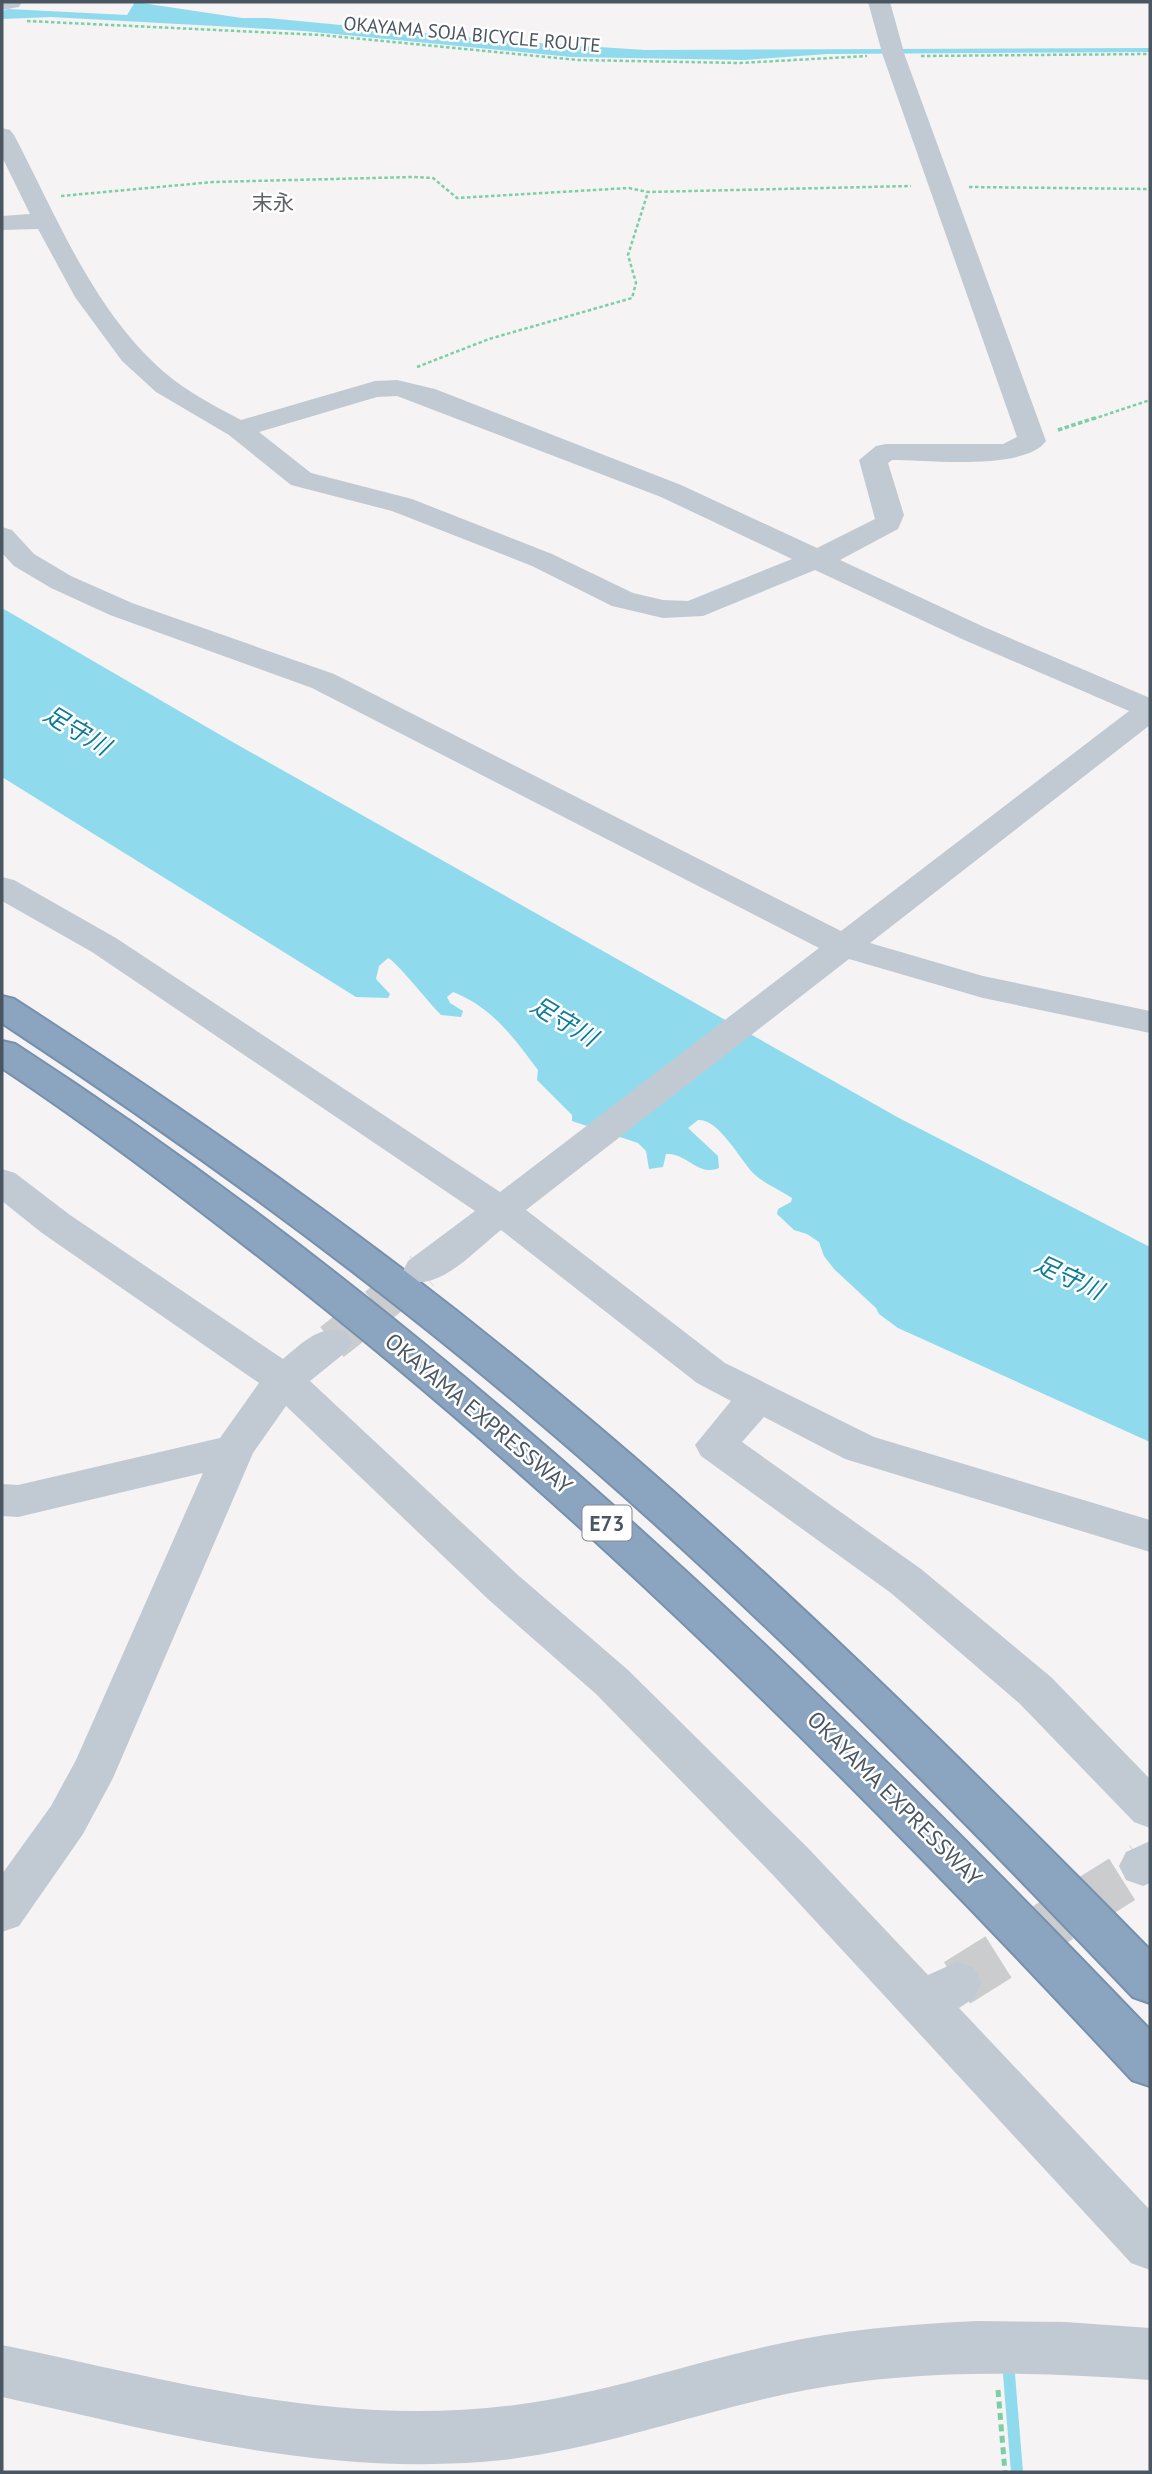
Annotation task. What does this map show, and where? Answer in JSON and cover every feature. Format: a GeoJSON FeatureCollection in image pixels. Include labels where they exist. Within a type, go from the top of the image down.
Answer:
{"type":"FeatureCollection","features":[{"type":"Feature","properties":{"kind":"highway","name":"OKAYAMA EXPRESSWAY"},"geometry":{"type":"LineString","coordinates":[[2,1007],[197,1138],[341,1244],[480,1352],[614,1463],[895,1722],[1150,1982]]}},
{"type":"Feature","properties":{"kind":"highway","name":"OKAYAMA EXPRESSWAY"},"geometry":{"type":"LineString","coordinates":[[2,1052],[156,1159],[309,1273],[434,1373],[566,1486],[703,1610],[848,1750],[1001,1904],[1150,2064]]}},
{"type":"Feature","properties":{"kind":"street"},"geometry":{"type":"LineString","coordinates":[[2,135],[39,210],[103,318],[139,363],[183,398],[239,429],[301,479],[402,505],[542,560],[623,600],[644,606],[692,610],[817,559],[888,523],[890,515],[873,460],[886,452],[1007,452],[1032,441],[893,52],[879,2]]}},
{"type":"Feature","properties":{"kind":"street"},"geometry":{"type":"LineString","coordinates":[[2,4],[13,12]]}},
{"type":"Feature","properties":{"kind":"street"},"geometry":{"type":"LineString","coordinates":[[2,223],[39,210]]}},
{"type":"Feature","properties":{"kind":"street"},"geometry":{"type":"LineString","coordinates":[[239,429],[375,389],[387,388],[425,395],[671,491],[973,633],[1150,710],[506,1203],[422,1271]]}},
{"type":"Feature","properties":{"kind":"street"},"geometry":{"type":"LineString","coordinates":[[2,537],[24,560],[61,582],[121,609],[323,681],[685,863],[682,864],[840,947],[982,987],[1150,1022]]}},
{"type":"Feature","properties":{"kind":"street"},"geometry":{"type":"LineString","coordinates":[[2,887],[104,946],[506,1203],[711,1373],[869,1451],[1150,1536]]}},
{"type":"Feature","properties":{"kind":"street"},"geometry":{"type":"LineString","coordinates":[[2,1182],[56,1224],[284,1380],[384,1478],[670,1738],[790,1861],[939,1994],[1150,2246]]}},
{"type":"Feature","properties":{"kind":"street"},"geometry":{"type":"LineString","coordinates":[[2,1912],[67,1820],[97,1765],[234,1450],[257,1414],[284,1380],[332,1342]]}},
{"type":"Feature","properties":{"kind":"street"},"geometry":{"type":"LineString","coordinates":[[758,1397],[716,1444],[906,1581],[1016,1673],[1150,1809]]}},
{"type":"Feature","properties":{"kind":"street"},"geometry":{"type":"LineString","coordinates":[[2,1500],[18,1501],[234,1450]]}},
{"type":"Feature","properties":{"kind":"street"},"geometry":{"type":"LineString","coordinates":[[2,2371],[240,2424],[300,2431],[429,2436],[515,2432],[805,2364],[859,2355],[984,2347],[1150,2354]]}},
{"type":"Feature","properties":{"kind":"path","name":"OKAYAMA SOJA BICYCLE ROUTE"},"geometry":{"type":"LineString","coordinates":[[13,12],[321,35],[578,60],[747,63],[893,52],[1150,54]]}},
{"type":"Feature","properties":{"kind":"path"},"geometry":{"type":"LineString","coordinates":[[39,210],[213,182],[362,177],[433,178],[457,198],[629,188],[648,191],[941,187],[1150,189]]}},
{"type":"Feature","properties":{"kind":"path"},"geometry":{"type":"LineString","coordinates":[[387,388],[390,381],[452,352],[632,298],[637,289],[628,251],[641,221],[648,191]]}},
{"type":"Feature","properties":{"kind":"path"},"geometry":{"type":"LineString","coordinates":[[1032,441],[1150,400]]}},
{"type":"Feature","properties":{"kind":"path"},"geometry":{"type":"LineString","coordinates":[[998,2379],[1005,2472]]}},
{"type":"Feature","properties":{"kind":"water"},"geometry":{"type":"Polygon","coordinates":[[[135,2],[242,18],[645,50],[1150,48],[1150,52],[827,54],[745,60],[571,57],[304,31],[51,17],[2,19],[2,11],[8,9],[127,15],[135,2]]]}},
{"type":"Feature","properties":{"kind":"water","name":"足守川"},"geometry":{"type":"Polygon","coordinates":[[[2,608],[229,740],[899,1118],[1150,1247],[1150,1442],[898,1328],[879,1314],[876,1308],[834,1269],[824,1256],[819,1242],[794,1230],[777,1214],[778,1209],[791,1202],[792,1198],[753,1173],[713,1125],[698,1120],[688,1128],[718,1156],[719,1168],[705,1169],[673,1154],[666,1154],[663,1167],[649,1169],[646,1151],[638,1143],[572,1121],[572,1115],[537,1080],[538,1070],[511,1035],[491,1015],[467,998],[453,992],[447,997],[450,1003],[463,1011],[461,1017],[441,1015],[388,958],[379,966],[376,979],[390,994],[388,998],[356,997],[2,777],[2,608]]]}},
{"type":"Feature","properties":{"kind":"waterway"},"geometry":{"type":"LineString","coordinates":[[1008,2362],[1017,2472]]}},
{"type":"Feature","properties":{"kind":"tunnel"},"geometry":{"type":"LineString","coordinates":[[332,1342],[422,1271]]}},
{"type":"Feature","properties":{"kind":"tunnel"},"geometry":{"type":"LineString","coordinates":[[957,1983],[1143,1866]]}},
{"type":"Feature","properties":{"kind":"district","name":"末永"},"geometry":{"type":"Point","coordinates":[273,202]}}]}
